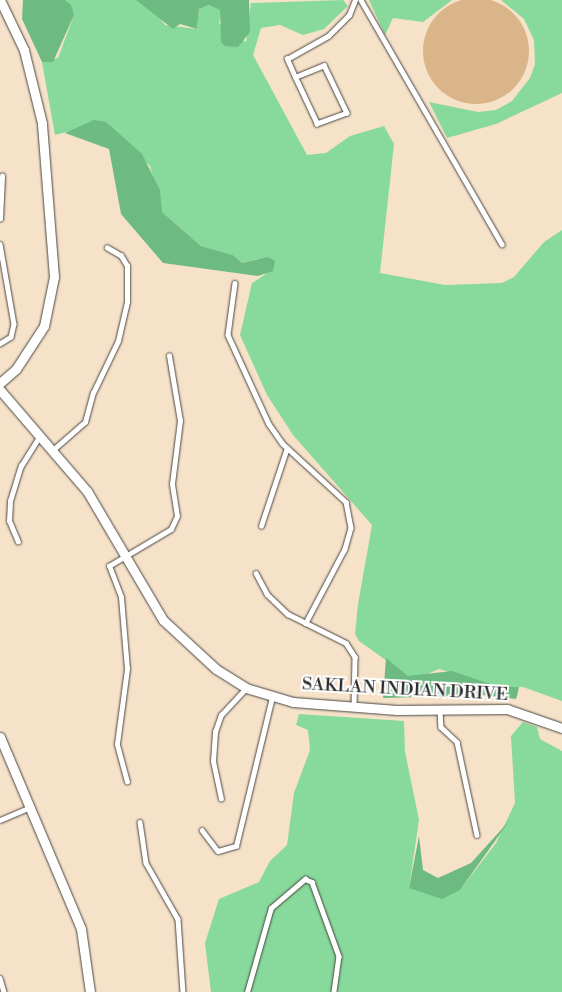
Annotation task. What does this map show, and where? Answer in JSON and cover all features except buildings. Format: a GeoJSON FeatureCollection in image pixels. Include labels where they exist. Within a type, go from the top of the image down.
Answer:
{"type":"FeatureCollection","features":[{"type":"Feature","properties":{"kind":"street"},"geometry":{"type":"LineString","coordinates":[[0,0],[24,50],[38,99],[48,164],[54,277],[44,326],[16,369],[0,383]]}},
{"type":"Feature","properties":{"kind":"street","name":"SAKLAN INDIAN DRIVE"},"geometry":{"type":"LineString","coordinates":[[0,390],[54,449],[96,503],[125,556],[180,640],[246,688],[272,697],[354,708],[507,709],[562,728]]}},
{"type":"Feature","properties":{"kind":"street"},"geometry":{"type":"LineString","coordinates":[[0,738],[81,929],[90,992]]}},
{"type":"Feature","properties":{"kind":"lane"},"geometry":{"type":"LineString","coordinates":[[295,77],[324,65],[347,113],[317,124],[295,77],[287,59],[328,36],[349,16],[354,0]]}},
{"type":"Feature","properties":{"kind":"lane"},"geometry":{"type":"LineString","coordinates":[[361,0],[502,244]]}},
{"type":"Feature","properties":{"kind":"lane"},"geometry":{"type":"LineString","coordinates":[[0,220],[2,176]]}},
{"type":"Feature","properties":{"kind":"lane"},"geometry":{"type":"LineString","coordinates":[[0,244],[14,324],[11,337],[0,344]]}},
{"type":"Feature","properties":{"kind":"lane"},"geometry":{"type":"LineString","coordinates":[[54,449],[85,422],[93,392],[118,341],[127,302],[127,266],[107,248]]}},
{"type":"Feature","properties":{"kind":"lane"},"geometry":{"type":"LineString","coordinates":[[235,283],[228,334],[269,424],[287,448],[346,502],[351,528],[306,623]]}},
{"type":"Feature","properties":{"kind":"lane"},"geometry":{"type":"LineString","coordinates":[[127,782],[117,737],[127,669],[121,597],[109,566],[171,529],[177,516],[172,484],[180,421],[169,356]]}},
{"type":"Feature","properties":{"kind":"lane"},"geometry":{"type":"LineString","coordinates":[[18,542],[9,521],[10,501],[21,466],[41,434]]}},
{"type":"Feature","properties":{"kind":"lane"},"geometry":{"type":"LineString","coordinates":[[261,526],[287,448]]}},
{"type":"Feature","properties":{"kind":"lane"},"geometry":{"type":"LineString","coordinates":[[256,573],[274,603],[306,623],[346,643],[355,657],[354,708]]}},
{"type":"Feature","properties":{"kind":"lane"},"geometry":{"type":"LineString","coordinates":[[221,799],[213,761],[215,732],[221,715],[246,688]]}},
{"type":"Feature","properties":{"kind":"lane"},"geometry":{"type":"LineString","coordinates":[[202,830],[218,851],[236,846],[272,697]]}},
{"type":"Feature","properties":{"kind":"lane"},"geometry":{"type":"LineString","coordinates":[[440,710],[441,727],[457,742],[477,835]]}},
{"type":"Feature","properties":{"kind":"lane"},"geometry":{"type":"LineString","coordinates":[[0,820],[31,808]]}},
{"type":"Feature","properties":{"kind":"lane"},"geometry":{"type":"LineString","coordinates":[[140,822],[146,863],[178,919],[183,992]]}},
{"type":"Feature","properties":{"kind":"lane"},"geometry":{"type":"LineString","coordinates":[[247,992],[271,908],[305,878],[314,889],[339,956],[334,992]]}},
{"type":"Feature","properties":{"kind":"lane"},"geometry":{"type":"LineString","coordinates":[[0,978],[4,992]]}},
{"type":"Feature","properties":{"kind":"green space"},"geometry":{"type":"Polygon","coordinates":[[[23,0],[65,0],[71,5],[74,15],[53,62],[42,62],[22,19],[23,0]]]}},
{"type":"Feature","properties":{"kind":"green space"},"geometry":{"type":"Polygon","coordinates":[[[65,0],[136,0],[156,13],[165,25],[197,29],[199,9],[209,5],[221,10],[219,24],[246,42],[251,3],[343,0],[348,6],[324,29],[303,35],[280,25],[261,28],[253,55],[307,155],[326,153],[350,136],[384,126],[394,144],[380,273],[445,285],[502,283],[514,277],[544,242],[562,230],[562,701],[523,687],[499,687],[439,669],[418,678],[408,676],[359,641],[355,634],[358,604],[372,525],[293,435],[267,395],[240,335],[252,283],[266,274],[258,259],[242,263],[233,255],[201,246],[162,212],[150,166],[106,122],[55,135],[42,62],[58,58],[74,15],[65,0]]]}},
{"type":"Feature","properties":{"kind":"green space"},"geometry":{"type":"Polygon","coordinates":[[[136,0],[249,0],[250,32],[238,47],[225,46],[221,42],[220,10],[209,5],[199,9],[197,29],[180,24],[173,29],[136,0]]]}},
{"type":"Feature","properties":{"kind":"green space"},"geometry":{"type":"Polygon","coordinates":[[[369,0],[452,0],[423,22],[393,18],[385,35],[369,0]]]}},
{"type":"Feature","properties":{"kind":"green space"},"geometry":{"type":"Polygon","coordinates":[[[501,0],[562,0],[562,93],[496,124],[447,138],[429,102],[478,112],[496,110],[512,101],[530,78],[535,64],[534,40],[524,19],[501,0]]]}},
{"type":"Feature","properties":{"kind":"green space"},"geometry":{"type":"Polygon","coordinates":[[[94,120],[106,122],[142,154],[160,190],[162,212],[201,246],[233,255],[242,263],[268,257],[275,261],[273,271],[258,276],[163,263],[121,214],[109,149],[65,133],[94,120]]]}},
{"type":"Feature","properties":{"kind":"green space"},"geometry":{"type":"Polygon","coordinates":[[[386,658],[408,676],[452,671],[499,687],[519,687],[517,696],[516,699],[482,695],[383,698],[386,658]]]}},
{"type":"Feature","properties":{"kind":"green space"},"geometry":{"type":"Polygon","coordinates":[[[299,714],[404,721],[405,752],[419,820],[409,888],[460,890],[496,843],[515,803],[511,736],[523,722],[537,727],[540,739],[562,751],[562,992],[211,992],[205,943],[219,899],[259,882],[270,861],[287,845],[294,793],[310,750],[308,730],[296,725],[299,714]]]}},
{"type":"Feature","properties":{"kind":"green space"},"geometry":{"type":"Polygon","coordinates":[[[510,820],[460,890],[442,899],[409,888],[419,836],[423,870],[438,878],[471,863],[510,820]]]}}]}
